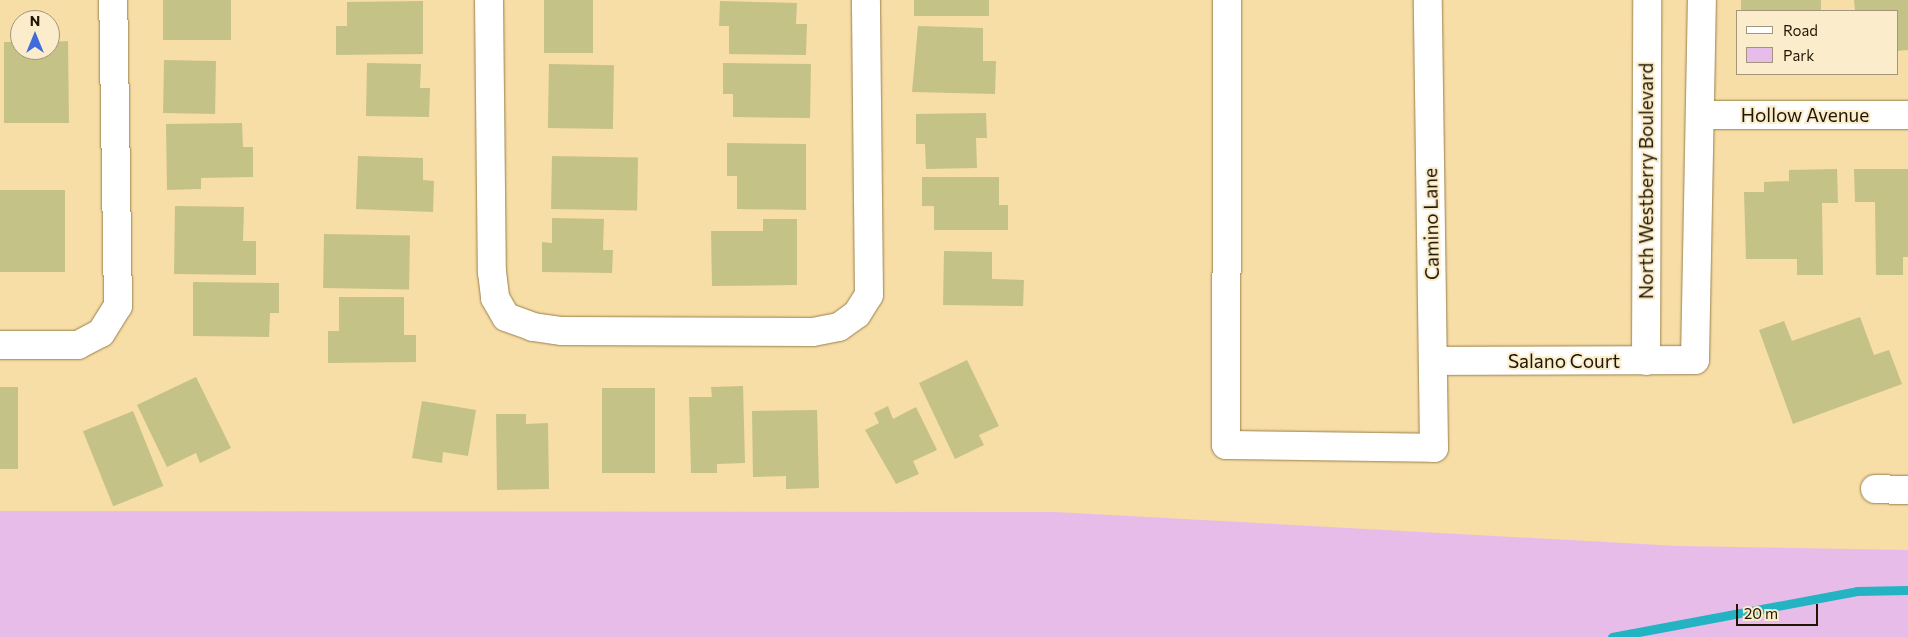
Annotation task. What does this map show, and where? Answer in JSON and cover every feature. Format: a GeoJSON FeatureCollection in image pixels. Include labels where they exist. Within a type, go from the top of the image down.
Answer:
{"type":"FeatureCollection","features":[{"type":"Feature","properties":{"kind":"street"},"geometry":{"type":"LineString","coordinates":[[0,345],[78,345],[101,333],[118,306],[113,0]]}},
{"type":"Feature","properties":{"kind":"street"},"geometry":{"type":"LineString","coordinates":[[489,0],[492,272],[495,298],[506,316],[533,328],[562,331],[813,332],[839,327],[857,314],[869,295],[866,0]]}},
{"type":"Feature","properties":{"kind":"street","name":"Camino Lane"},"geometry":{"type":"LineString","coordinates":[[1227,0],[1226,445],[1434,448],[1428,0]]}},
{"type":"Feature","properties":{"kind":"street","name":"North Westberry Boulevard"},"geometry":{"type":"LineString","coordinates":[[1646,361],[1647,0]]}},
{"type":"Feature","properties":{"kind":"street"},"geometry":{"type":"LineString","coordinates":[[1702,0],[1703,115]]}},
{"type":"Feature","properties":{"kind":"street","name":"Salano Court"},"geometry":{"type":"LineString","coordinates":[[1433,361],[1695,360],[1703,115]]}},
{"type":"Feature","properties":{"kind":"street","name":"Hollow Avenue"},"geometry":{"type":"LineString","coordinates":[[1703,115],[1908,115]]}},
{"type":"Feature","properties":{"kind":"street"},"geometry":{"type":"LineString","coordinates":[[1875,489],[1908,490]]}},
{"type":"Feature","properties":{"kind":"green space"},"geometry":{"type":"Polygon","coordinates":[[[0,511],[1055,512],[1678,546],[1908,550],[1908,637],[0,637],[0,511]]]}},
{"type":"Feature","properties":{"kind":"building"},"geometry":{"type":"Polygon","coordinates":[[[163,0],[231,0],[231,40],[163,40],[163,0]]]}},
{"type":"Feature","properties":{"kind":"building"},"geometry":{"type":"Polygon","coordinates":[[[544,0],[593,0],[593,53],[544,53],[544,0]]]}},
{"type":"Feature","properties":{"kind":"building"},"geometry":{"type":"Polygon","coordinates":[[[914,0],[989,0],[989,16],[914,16],[914,0]]]}},
{"type":"Feature","properties":{"kind":"building"},"geometry":{"type":"Polygon","coordinates":[[[1741,0],[1821,0],[1821,10],[1741,10],[1741,0]]]}},
{"type":"Feature","properties":{"kind":"building"},"geometry":{"type":"Polygon","coordinates":[[[1854,0],[1908,0],[1908,50],[1898,51],[1898,10],[1855,10],[1854,0]]]}},
{"type":"Feature","properties":{"kind":"building"},"geometry":{"type":"Polygon","coordinates":[[[423,1],[423,54],[336,55],[336,26],[347,26],[347,2],[423,1]]]}},
{"type":"Feature","properties":{"kind":"building"},"geometry":{"type":"Polygon","coordinates":[[[720,1],[797,3],[796,24],[807,24],[806,55],[729,54],[729,26],[719,26],[720,1]]]}},
{"type":"Feature","properties":{"kind":"building"},"geometry":{"type":"Polygon","coordinates":[[[918,26],[983,28],[983,61],[996,61],[995,94],[912,92],[918,26]]]}},
{"type":"Feature","properties":{"kind":"building"},"geometry":{"type":"Polygon","coordinates":[[[60,41],[68,41],[69,123],[4,123],[4,42],[10,42],[10,60],[60,60],[60,41]]]}},
{"type":"Feature","properties":{"kind":"building"},"geometry":{"type":"Polygon","coordinates":[[[164,60],[216,61],[215,114],[163,113],[164,60]]]}},
{"type":"Feature","properties":{"kind":"building"},"geometry":{"type":"Polygon","coordinates":[[[367,63],[421,64],[420,88],[430,88],[429,117],[366,116],[367,63]]]}},
{"type":"Feature","properties":{"kind":"building"},"geometry":{"type":"Polygon","coordinates":[[[723,63],[811,64],[810,118],[733,117],[733,94],[723,94],[723,63]]]}},
{"type":"Feature","properties":{"kind":"building"},"geometry":{"type":"Polygon","coordinates":[[[549,64],[614,65],[613,129],[548,128],[549,64]]]}},
{"type":"Feature","properties":{"kind":"building"},"geometry":{"type":"Polygon","coordinates":[[[986,113],[987,138],[976,138],[977,168],[926,169],[925,144],[916,144],[916,114],[986,113]]]}},
{"type":"Feature","properties":{"kind":"building"},"geometry":{"type":"Polygon","coordinates":[[[242,123],[243,147],[253,147],[253,177],[201,178],[201,189],[167,190],[166,124],[242,123]]]}},
{"type":"Feature","properties":{"kind":"building"},"geometry":{"type":"Polygon","coordinates":[[[727,143],[806,144],[806,210],[737,209],[737,176],[727,176],[727,143]]]}},
{"type":"Feature","properties":{"kind":"building"},"geometry":{"type":"Polygon","coordinates":[[[358,156],[423,158],[423,180],[434,181],[433,212],[356,209],[358,156]]]}},
{"type":"Feature","properties":{"kind":"building"},"geometry":{"type":"Polygon","coordinates":[[[552,156],[638,158],[637,210],[551,209],[552,156]]]}},
{"type":"Feature","properties":{"kind":"building"},"geometry":{"type":"Polygon","coordinates":[[[1837,169],[1838,203],[1822,203],[1823,275],[1797,275],[1797,259],[1746,259],[1744,192],[1764,192],[1764,182],[1789,181],[1789,170],[1837,169]]]}},
{"type":"Feature","properties":{"kind":"building"},"geometry":{"type":"Polygon","coordinates":[[[1854,169],[1908,169],[1908,257],[1903,257],[1903,275],[1876,275],[1875,202],[1855,202],[1854,169]]]}},
{"type":"Feature","properties":{"kind":"building"},"geometry":{"type":"Polygon","coordinates":[[[922,177],[999,177],[999,205],[1008,205],[1008,230],[934,230],[934,206],[922,206],[922,177]]]}},
{"type":"Feature","properties":{"kind":"building"},"geometry":{"type":"Polygon","coordinates":[[[0,190],[65,190],[65,272],[0,272],[0,190]]]}},
{"type":"Feature","properties":{"kind":"building"},"geometry":{"type":"Polygon","coordinates":[[[175,206],[244,207],[243,241],[256,241],[256,275],[174,274],[175,206]]]}},
{"type":"Feature","properties":{"kind":"building"},"geometry":{"type":"Polygon","coordinates":[[[552,218],[604,219],[603,250],[613,250],[612,273],[542,272],[542,242],[552,243],[552,218]]]}},
{"type":"Feature","properties":{"kind":"building"},"geometry":{"type":"Polygon","coordinates":[[[763,219],[797,219],[797,285],[712,286],[711,231],[763,231],[763,219]]]}},
{"type":"Feature","properties":{"kind":"building"},"geometry":{"type":"Polygon","coordinates":[[[324,234],[410,236],[409,289],[323,288],[324,234]]]}},
{"type":"Feature","properties":{"kind":"building"},"geometry":{"type":"Polygon","coordinates":[[[944,251],[992,252],[992,279],[1024,280],[1023,306],[943,305],[944,251]]]}},
{"type":"Feature","properties":{"kind":"building"},"geometry":{"type":"Polygon","coordinates":[[[193,282],[279,283],[279,313],[270,313],[269,337],[193,336],[193,282]]]}},
{"type":"Feature","properties":{"kind":"building"},"geometry":{"type":"Polygon","coordinates":[[[339,297],[404,297],[404,335],[416,335],[416,362],[328,363],[328,331],[339,331],[339,297]]]}},
{"type":"Feature","properties":{"kind":"building"},"geometry":{"type":"Polygon","coordinates":[[[1860,317],[1874,355],[1889,350],[1902,384],[1793,424],[1759,330],[1784,321],[1792,341],[1860,317]]]}},
{"type":"Feature","properties":{"kind":"building"},"geometry":{"type":"Polygon","coordinates":[[[967,360],[999,426],[979,435],[984,445],[955,459],[919,383],[967,360]]]}},
{"type":"Feature","properties":{"kind":"building"},"geometry":{"type":"Polygon","coordinates":[[[196,377],[231,448],[200,463],[196,453],[167,467],[137,405],[196,377]]]}},
{"type":"Feature","properties":{"kind":"building"},"geometry":{"type":"Polygon","coordinates":[[[743,386],[745,463],[717,464],[717,473],[691,473],[689,397],[712,397],[711,387],[743,386]]]}},
{"type":"Feature","properties":{"kind":"building"},"geometry":{"type":"Polygon","coordinates":[[[0,387],[18,387],[18,469],[0,469],[0,387]]]}},
{"type":"Feature","properties":{"kind":"building"},"geometry":{"type":"Polygon","coordinates":[[[602,388],[655,388],[655,473],[602,473],[602,388]]]}},
{"type":"Feature","properties":{"kind":"building"},"geometry":{"type":"Polygon","coordinates":[[[422,401],[476,410],[468,456],[443,452],[442,463],[412,458],[422,401]]]}},
{"type":"Feature","properties":{"kind":"building"},"geometry":{"type":"Polygon","coordinates":[[[888,406],[893,419],[916,407],[937,450],[913,461],[919,474],[896,484],[865,430],[879,423],[874,413],[888,406]]]}},
{"type":"Feature","properties":{"kind":"building"},"geometry":{"type":"Polygon","coordinates":[[[817,410],[819,488],[786,489],[786,476],[753,477],[752,411],[817,410]]]}},
{"type":"Feature","properties":{"kind":"building"},"geometry":{"type":"Polygon","coordinates":[[[133,411],[163,486],[113,506],[83,431],[133,411]]]}},
{"type":"Feature","properties":{"kind":"building"},"geometry":{"type":"Polygon","coordinates":[[[496,414],[526,414],[526,424],[548,423],[549,489],[497,490],[496,414]]]}},
{"type":"Feature","properties":{"kind":"waterway"},"geometry":{"type":"LineString","coordinates":[[1612,637],[1857,591],[1908,590]]}}]}
